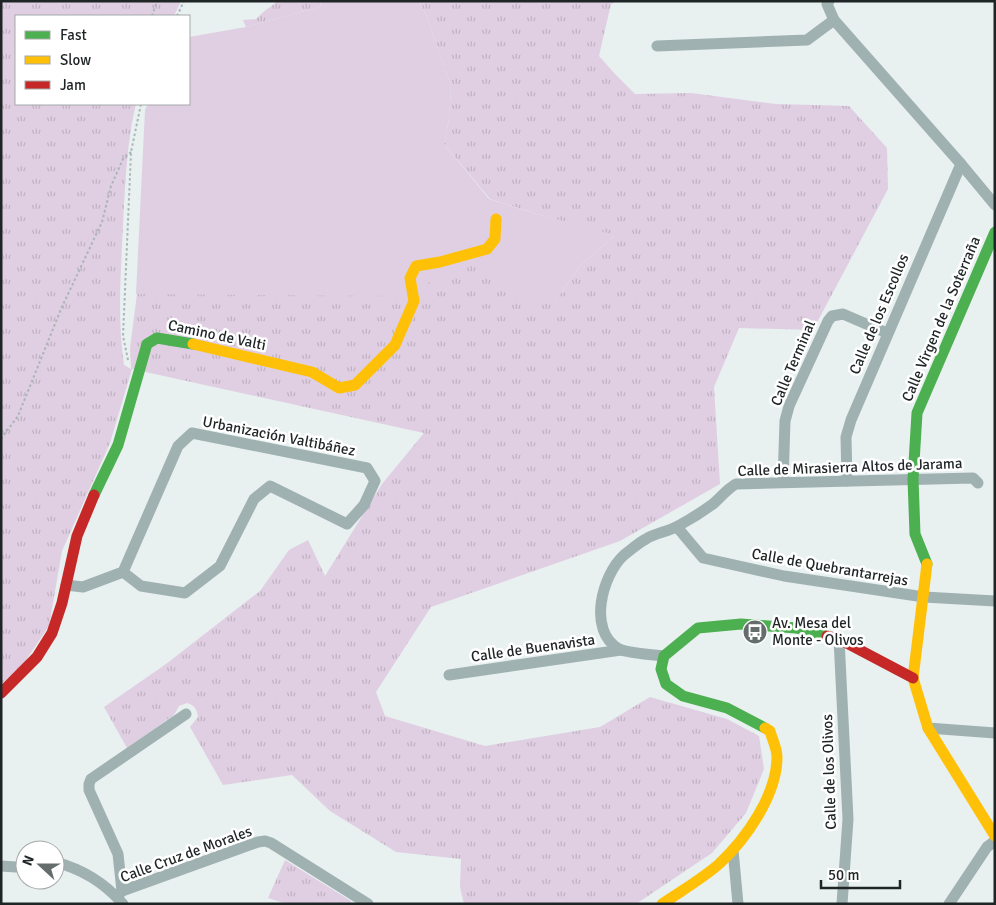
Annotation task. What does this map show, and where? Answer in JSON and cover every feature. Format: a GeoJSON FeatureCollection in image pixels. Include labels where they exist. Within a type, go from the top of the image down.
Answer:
{"type":"FeatureCollection","features":[{"type":"Feature","properties":{"kind":"street"},"geometry":{"type":"LineString","coordinates":[[829,1],[827,4],[834,20],[995,205]]}},
{"type":"Feature","properties":{"kind":"street"},"geometry":{"type":"LineString","coordinates":[[657,46],[807,40],[834,20]]}},
{"type":"Feature","properties":{"kind":"street","name":"Calle de los Escollos"},"geometry":{"type":"LineString","coordinates":[[847,481],[846,437],[851,420],[961,164]]}},
{"type":"Feature","properties":{"kind":"street","name":"Camino de Valti"},"geometry":{"type":"LineString","coordinates":[[1,693],[26,671],[48,642],[59,616],[79,529],[122,433],[137,373],[147,344],[157,338],[192,344],[312,372],[339,388],[355,384],[395,345],[414,301],[410,278],[416,266],[440,262],[487,249],[496,239],[496,219]]}},
{"type":"Feature","properties":{"kind":"street","name":"Calle Virgen de la Soterraña"},"geometry":{"type":"LineString","coordinates":[[924,598],[927,563],[915,534],[913,479],[917,413],[995,232]]}},
{"type":"Feature","properties":{"kind":"street","name":"Calle Terminal"},"geometry":{"type":"LineString","coordinates":[[783,482],[785,421],[789,406],[828,321],[832,316],[843,314],[887,334]]}},
{"type":"Feature","properties":{"kind":"street","name":"Urbanización Valtibáñez"},"geometry":{"type":"LineString","coordinates":[[192,434],[367,468],[375,481],[364,505],[347,524],[270,486],[254,498],[220,566],[185,593],[141,586],[123,572],[178,446],[192,434]]}},
{"type":"Feature","properties":{"kind":"street","name":"Calle de Mirasierra Altos de Jarama"},"geometry":{"type":"LineString","coordinates":[[620,650],[612,644],[603,632],[600,608],[604,590],[612,570],[623,556],[646,539],[677,527],[714,503],[729,488],[736,484],[973,478],[978,483]]}},
{"type":"Feature","properties":{"kind":"street","name":"Calle de Quebrantarrejas"},"geometry":{"type":"LineString","coordinates":[[677,527],[703,558],[784,576],[924,598],[995,601]]}},
{"type":"Feature","properties":{"kind":"street"},"geometry":{"type":"LineString","coordinates":[[66,585],[83,587],[123,572]]}},
{"type":"Feature","properties":{"kind":"street"},"geometry":{"type":"LineString","coordinates":[[924,598],[913,678],[928,728],[995,836]]}},
{"type":"Feature","properties":{"kind":"street"},"geometry":{"type":"LineString","coordinates":[[662,904],[719,864],[733,850],[760,812],[775,778],[777,756],[770,731],[727,708],[683,696],[666,684],[661,669],[664,656],[698,628],[741,624],[796,628],[839,639],[913,678]]}},
{"type":"Feature","properties":{"kind":"street","name":"Calle de los Olivos"},"geometry":{"type":"LineString","coordinates":[[839,639],[848,820],[842,904]]}},
{"type":"Feature","properties":{"kind":"street"},"geometry":{"type":"LineString","coordinates":[[620,650],[664,656]]}},
{"type":"Feature","properties":{"kind":"street","name":"Calle de Buenavista"},"geometry":{"type":"LineString","coordinates":[[449,675],[620,650]]}},
{"type":"Feature","properties":{"kind":"street"},"geometry":{"type":"LineString","coordinates":[[120,897],[118,854],[88,784],[91,779],[186,714]]}},
{"type":"Feature","properties":{"kind":"street"},"geometry":{"type":"LineString","coordinates":[[928,728],[995,733]]}},
{"type":"Feature","properties":{"kind":"street"},"geometry":{"type":"LineString","coordinates":[[950,904],[986,847],[995,840]]}},
{"type":"Feature","properties":{"kind":"street","name":"Calle Cruz de Morales"},"geometry":{"type":"LineString","coordinates":[[120,897],[258,842],[265,842],[271,843],[368,904]]}},
{"type":"Feature","properties":{"kind":"street"},"geometry":{"type":"LineString","coordinates":[[733,850],[738,904]]}},
{"type":"Feature","properties":{"kind":"street"},"geometry":{"type":"LineString","coordinates":[[65,865],[83,871],[120,897]]}},
{"type":"Feature","properties":{"kind":"street"},"geometry":{"type":"LineString","coordinates":[[1,866],[15,867]]}},
{"type":"Feature","properties":{"kind":"path"},"geometry":{"type":"LineString","coordinates":[[152,15],[158,1]]}},
{"type":"Feature","properties":{"kind":"path"},"geometry":{"type":"LineString","coordinates":[[177,15],[184,1]]}},
{"type":"Feature","properties":{"kind":"path"},"geometry":{"type":"LineString","coordinates":[[137,373],[128,361],[123,336],[131,152],[141,105]]}},
{"type":"Feature","properties":{"kind":"path"},"geometry":{"type":"LineString","coordinates":[[1,439],[18,416],[61,308],[102,222],[112,186],[123,159],[131,152]]}},
{"type":"Feature","properties":{"kind":"green space"},"geometry":{"type":"Polygon","coordinates":[[[1,1],[181,1],[174,15],[15,15],[15,105],[136,105],[130,133],[127,164],[120,295],[124,365],[131,369],[130,348],[137,294],[473,261],[494,275],[555,301],[581,265],[614,236],[490,199],[444,144],[449,119],[451,86],[426,14],[419,1],[617,1],[611,4],[599,56],[635,94],[691,93],[776,104],[849,106],[887,148],[888,189],[813,330],[739,328],[714,387],[720,484],[620,541],[431,607],[376,692],[385,716],[485,746],[600,727],[650,697],[727,719],[759,736],[764,769],[746,813],[712,853],[636,904],[464,904],[460,887],[461,859],[396,852],[330,811],[292,775],[223,785],[190,727],[198,717],[192,705],[187,703],[179,706],[174,715],[127,748],[104,707],[166,664],[260,591],[289,550],[308,540],[325,576],[382,484],[424,433],[132,369],[110,443],[62,551],[49,626],[24,663],[1,684],[1,1]]]}},
{"type":"Feature","properties":{"kind":"green space"},"geometry":{"type":"Polygon","coordinates":[[[278,1],[321,1],[320,7],[246,27],[243,20],[256,19],[278,1]]]}},
{"type":"Feature","properties":{"kind":"green space"},"geometry":{"type":"Polygon","coordinates":[[[321,1],[419,1],[426,14],[451,86],[449,119],[444,144],[489,199],[615,235],[581,265],[555,301],[526,300],[473,261],[402,296],[136,294],[145,110],[148,105],[190,105],[190,37],[246,27],[320,7],[321,1]]]}},
{"type":"Feature","properties":{"kind":"green space"},"geometry":{"type":"Polygon","coordinates":[[[285,860],[351,901],[349,904],[287,904],[268,898],[285,860]]]}},
{"type":"Feature","properties":{"kind":"traffic: fast"},"geometry":{"type":"LineString","coordinates":[[927,564],[915,534],[913,479],[917,413],[995,232]]}},
{"type":"Feature","properties":{"kind":"traffic: fast"},"geometry":{"type":"LineString","coordinates":[[94,495],[118,445],[147,344],[157,338],[193,344]]}},
{"type":"Feature","properties":{"kind":"traffic: fast"},"geometry":{"type":"LineString","coordinates":[[765,728],[727,708],[683,696],[666,684],[661,669],[664,656],[698,628],[741,624],[796,628],[827,636]]}},
{"type":"Feature","properties":{"kind":"traffic: slow"},"geometry":{"type":"LineString","coordinates":[[193,344],[312,372],[339,388],[355,385],[395,345],[414,301],[410,278],[416,266],[440,262],[487,249],[495,239],[496,219]]}},
{"type":"Feature","properties":{"kind":"traffic: slow"},"geometry":{"type":"LineString","coordinates":[[927,564],[913,678],[928,728],[995,836]]}},
{"type":"Feature","properties":{"kind":"traffic: slow"},"geometry":{"type":"LineString","coordinates":[[662,904],[699,880],[719,864],[739,842],[758,815],[766,801],[776,771],[777,757],[775,747],[770,731],[765,728]]}},
{"type":"Feature","properties":{"kind":"traffic: jam"},"geometry":{"type":"LineString","coordinates":[[1,693],[37,657],[52,633],[62,603],[77,536],[94,495]]}},
{"type":"Feature","properties":{"kind":"traffic: jam"},"geometry":{"type":"LineString","coordinates":[[827,636],[839,639],[913,678]]}},
{"type":"Feature","properties":{"kind":"place","name":"Av. Mesa del Monte - Olivos"},"geometry":{"type":"Point","coordinates":[755,632]}}]}
